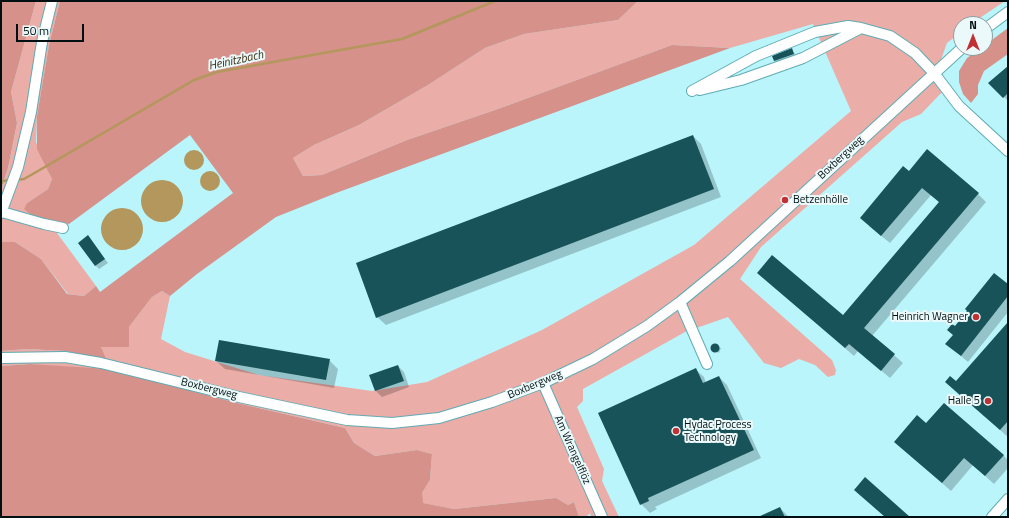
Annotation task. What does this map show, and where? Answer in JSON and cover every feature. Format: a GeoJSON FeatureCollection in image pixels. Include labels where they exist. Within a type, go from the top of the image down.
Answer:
{"type":"FeatureCollection","features":[{"type":"Feature","properties":{"kind":"street"},"geometry":{"type":"LineString","coordinates":[[52,1],[42,42],[31,112],[18,167],[2,212],[63,228]]}},
{"type":"Feature","properties":{"kind":"street"},"geometry":{"type":"LineString","coordinates":[[993,23],[1008,12]]}},
{"type":"Feature","properties":{"kind":"street"},"geometry":{"type":"LineString","coordinates":[[861,28],[817,52],[763,73],[721,86],[692,91],[756,56],[815,32],[848,26],[861,28],[878,32],[896,40],[915,53],[934,73],[959,106],[1008,151]]}},
{"type":"Feature","properties":{"kind":"street","name":"Boxbergweg"},"geometry":{"type":"LineString","coordinates":[[1,358],[65,357],[101,363],[238,397],[347,420],[392,423],[438,418],[492,402],[543,383],[593,359],[647,326],[680,302],[730,261],[953,56]]}},
{"type":"Feature","properties":{"kind":"street"},"geometry":{"type":"LineString","coordinates":[[680,302],[707,364]]}},
{"type":"Feature","properties":{"kind":"street","name":"Am Wrangelflöz"},"geometry":{"type":"LineString","coordinates":[[543,383],[602,517]]}},
{"type":"Feature","properties":{"kind":"street"},"geometry":{"type":"LineString","coordinates":[[992,517],[1008,499]]}},
{"type":"Feature","properties":{"kind":"shaded area"},"geometry":{"type":"Polygon","coordinates":[[[1,1],[36,1],[11,92],[17,123],[8,168],[1,189],[1,1]]]}},
{"type":"Feature","properties":{"kind":"shaded area"},"geometry":{"type":"Polygon","coordinates":[[[36,1],[60,1],[49,45],[37,116],[36,142],[52,179],[48,189],[27,203],[34,217],[69,224],[57,233],[96,286],[84,296],[68,294],[41,259],[15,242],[1,242],[1,189],[8,168],[17,123],[11,92],[36,1]]]}},
{"type":"Feature","properties":{"kind":"shaded area"},"geometry":{"type":"Polygon","coordinates":[[[60,1],[638,1],[618,20],[524,34],[485,48],[428,85],[359,125],[314,145],[293,158],[303,176],[322,175],[407,140],[498,109],[672,45],[730,48],[336,193],[276,217],[197,274],[170,296],[162,291],[152,297],[129,327],[129,347],[101,347],[107,361],[65,351],[28,349],[1,351],[1,242],[15,242],[41,259],[67,294],[84,296],[96,286],[100,292],[233,193],[190,135],[69,224],[34,217],[24,209],[27,203],[48,189],[52,179],[37,149],[37,116],[49,45],[60,1]]]}},
{"type":"Feature","properties":{"kind":"shaded area"},"geometry":{"type":"Polygon","coordinates":[[[638,1],[1005,1],[983,16],[953,16],[953,38],[947,43],[935,76],[947,87],[921,114],[902,122],[761,247],[740,279],[832,360],[836,370],[835,375],[828,377],[815,365],[799,359],[781,368],[764,363],[728,317],[685,332],[583,389],[583,401],[577,407],[604,469],[602,481],[619,517],[591,517],[590,513],[586,517],[579,517],[574,502],[568,505],[556,498],[454,509],[422,503],[422,493],[430,480],[432,454],[417,450],[375,456],[354,443],[345,428],[237,403],[130,374],[30,364],[1,366],[1,351],[28,349],[65,351],[106,361],[101,347],[129,327],[152,297],[162,291],[170,296],[161,339],[185,352],[259,375],[372,391],[427,382],[542,330],[694,245],[851,111],[813,24],[730,48],[672,45],[498,109],[407,140],[322,175],[303,176],[293,158],[314,145],[359,125],[428,85],[485,48],[524,34],[618,20],[638,1]]]}},
{"type":"Feature","properties":{"kind":"shaded area"},"geometry":{"type":"Polygon","coordinates":[[[1008,28],[1008,54],[984,71],[978,85],[978,94],[971,103],[963,94],[959,82],[959,71],[970,56],[993,56],[993,39],[1008,28]]]}},
{"type":"Feature","properties":{"kind":"shaded area"},"geometry":{"type":"Polygon","coordinates":[[[194,150],[201,153],[204,160],[201,167],[194,170],[187,167],[184,160],[187,153],[194,150]]]}},
{"type":"Feature","properties":{"kind":"shaded area"},"geometry":{"type":"Polygon","coordinates":[[[210,171],[217,174],[220,181],[217,188],[210,191],[203,188],[200,181],[203,174],[210,171]]]}},
{"type":"Feature","properties":{"kind":"shaded area"},"geometry":{"type":"Polygon","coordinates":[[[162,180],[177,186],[183,201],[177,216],[162,222],[147,216],[141,201],[147,186],[162,180]]]}},
{"type":"Feature","properties":{"kind":"shaded area"},"geometry":{"type":"Polygon","coordinates":[[[122,208],[137,214],[143,229],[137,244],[122,250],[107,244],[101,229],[107,214],[122,208]]]}},
{"type":"Feature","properties":{"kind":"shaded area"},"geometry":{"type":"Polygon","coordinates":[[[30,364],[109,369],[237,403],[345,428],[354,443],[375,456],[417,450],[432,454],[430,480],[422,493],[423,503],[454,509],[556,498],[568,505],[574,502],[579,517],[1,517],[1,366],[30,364]]]}},
{"type":"Feature","properties":{"kind":"building"},"geometry":{"type":"Polygon","coordinates":[[[792,48],[794,54],[774,61],[772,56],[792,48]]]}},
{"type":"Feature","properties":{"kind":"building"},"geometry":{"type":"Polygon","coordinates":[[[1008,66],[1008,93],[1003,98],[988,83],[1008,66]]]}},
{"type":"Feature","properties":{"kind":"building"},"geometry":{"type":"Polygon","coordinates":[[[693,135],[714,189],[376,318],[356,263],[693,135]]]}},
{"type":"Feature","properties":{"kind":"building"},"geometry":{"type":"Polygon","coordinates":[[[927,149],[979,193],[864,328],[895,354],[881,371],[849,344],[845,348],[757,273],[772,255],[843,315],[939,202],[922,188],[881,236],[860,218],[903,166],[909,171],[927,149]]]}},
{"type":"Feature","properties":{"kind":"building"},"geometry":{"type":"Polygon","coordinates":[[[88,235],[105,259],[95,266],[78,243],[88,235]]]}},
{"type":"Feature","properties":{"kind":"building","name":"Heinrich Wagner"},"geometry":{"type":"Polygon","coordinates":[[[994,273],[1008,284],[1008,296],[961,356],[945,344],[953,335],[947,330],[952,324],[955,326],[967,311],[965,309],[994,273]]]}},
{"type":"Feature","properties":{"kind":"building","name":"Halle 5"},"geometry":{"type":"Polygon","coordinates":[[[1008,322],[1008,421],[1000,430],[945,382],[950,376],[956,381],[1008,322]]]}},
{"type":"Feature","properties":{"kind":"building"},"geometry":{"type":"Polygon","coordinates":[[[219,340],[330,359],[326,380],[215,361],[219,340]]]}},
{"type":"Feature","properties":{"kind":"building"},"geometry":{"type":"Polygon","coordinates":[[[713,344],[717,344],[719,348],[717,352],[713,352],[711,350],[711,346],[713,344]]]}},
{"type":"Feature","properties":{"kind":"building"},"geometry":{"type":"Polygon","coordinates":[[[398,365],[404,381],[375,391],[369,375],[398,365]]]}},
{"type":"Feature","properties":{"kind":"building","name":"Hydac Process Technology"},"geometry":{"type":"Polygon","coordinates":[[[696,368],[703,383],[719,376],[754,450],[648,498],[649,501],[640,505],[598,413],[696,368]]]}},
{"type":"Feature","properties":{"kind":"building"},"geometry":{"type":"Polygon","coordinates":[[[944,403],[1004,455],[985,476],[964,458],[942,483],[894,442],[917,415],[926,423],[944,403]]]}},
{"type":"Feature","properties":{"kind":"building"},"geometry":{"type":"Polygon","coordinates":[[[865,477],[910,517],[885,517],[854,490],[865,477]]]}},
{"type":"Feature","properties":{"kind":"building"},"geometry":{"type":"Polygon","coordinates":[[[780,507],[785,517],[758,517],[780,507]]]}},
{"type":"Feature","properties":{"kind":"waterway","name":"Heinitzbach"},"geometry":{"type":"LineString","coordinates":[[15,180],[24,179],[194,80],[217,72],[402,39],[495,1]]}},
{"type":"Feature","properties":{"kind":"waterway","name":"Heinitzbach"},"geometry":{"type":"LineString","coordinates":[[1,184],[3,181],[10,180]]}},
{"type":"Feature","properties":{"kind":"place","name":"Betzenhölle"},"geometry":{"type":"Point","coordinates":[785,200]}},
{"type":"Feature","properties":{"kind":"place","name":"Heinrich Wagner"},"geometry":{"type":"Point","coordinates":[976,317]}},
{"type":"Feature","properties":{"kind":"place","name":"Halle 5"},"geometry":{"type":"Point","coordinates":[988,401]}},
{"type":"Feature","properties":{"kind":"place","name":"Hydac Process Technology"},"geometry":{"type":"Point","coordinates":[676,431]}}]}
